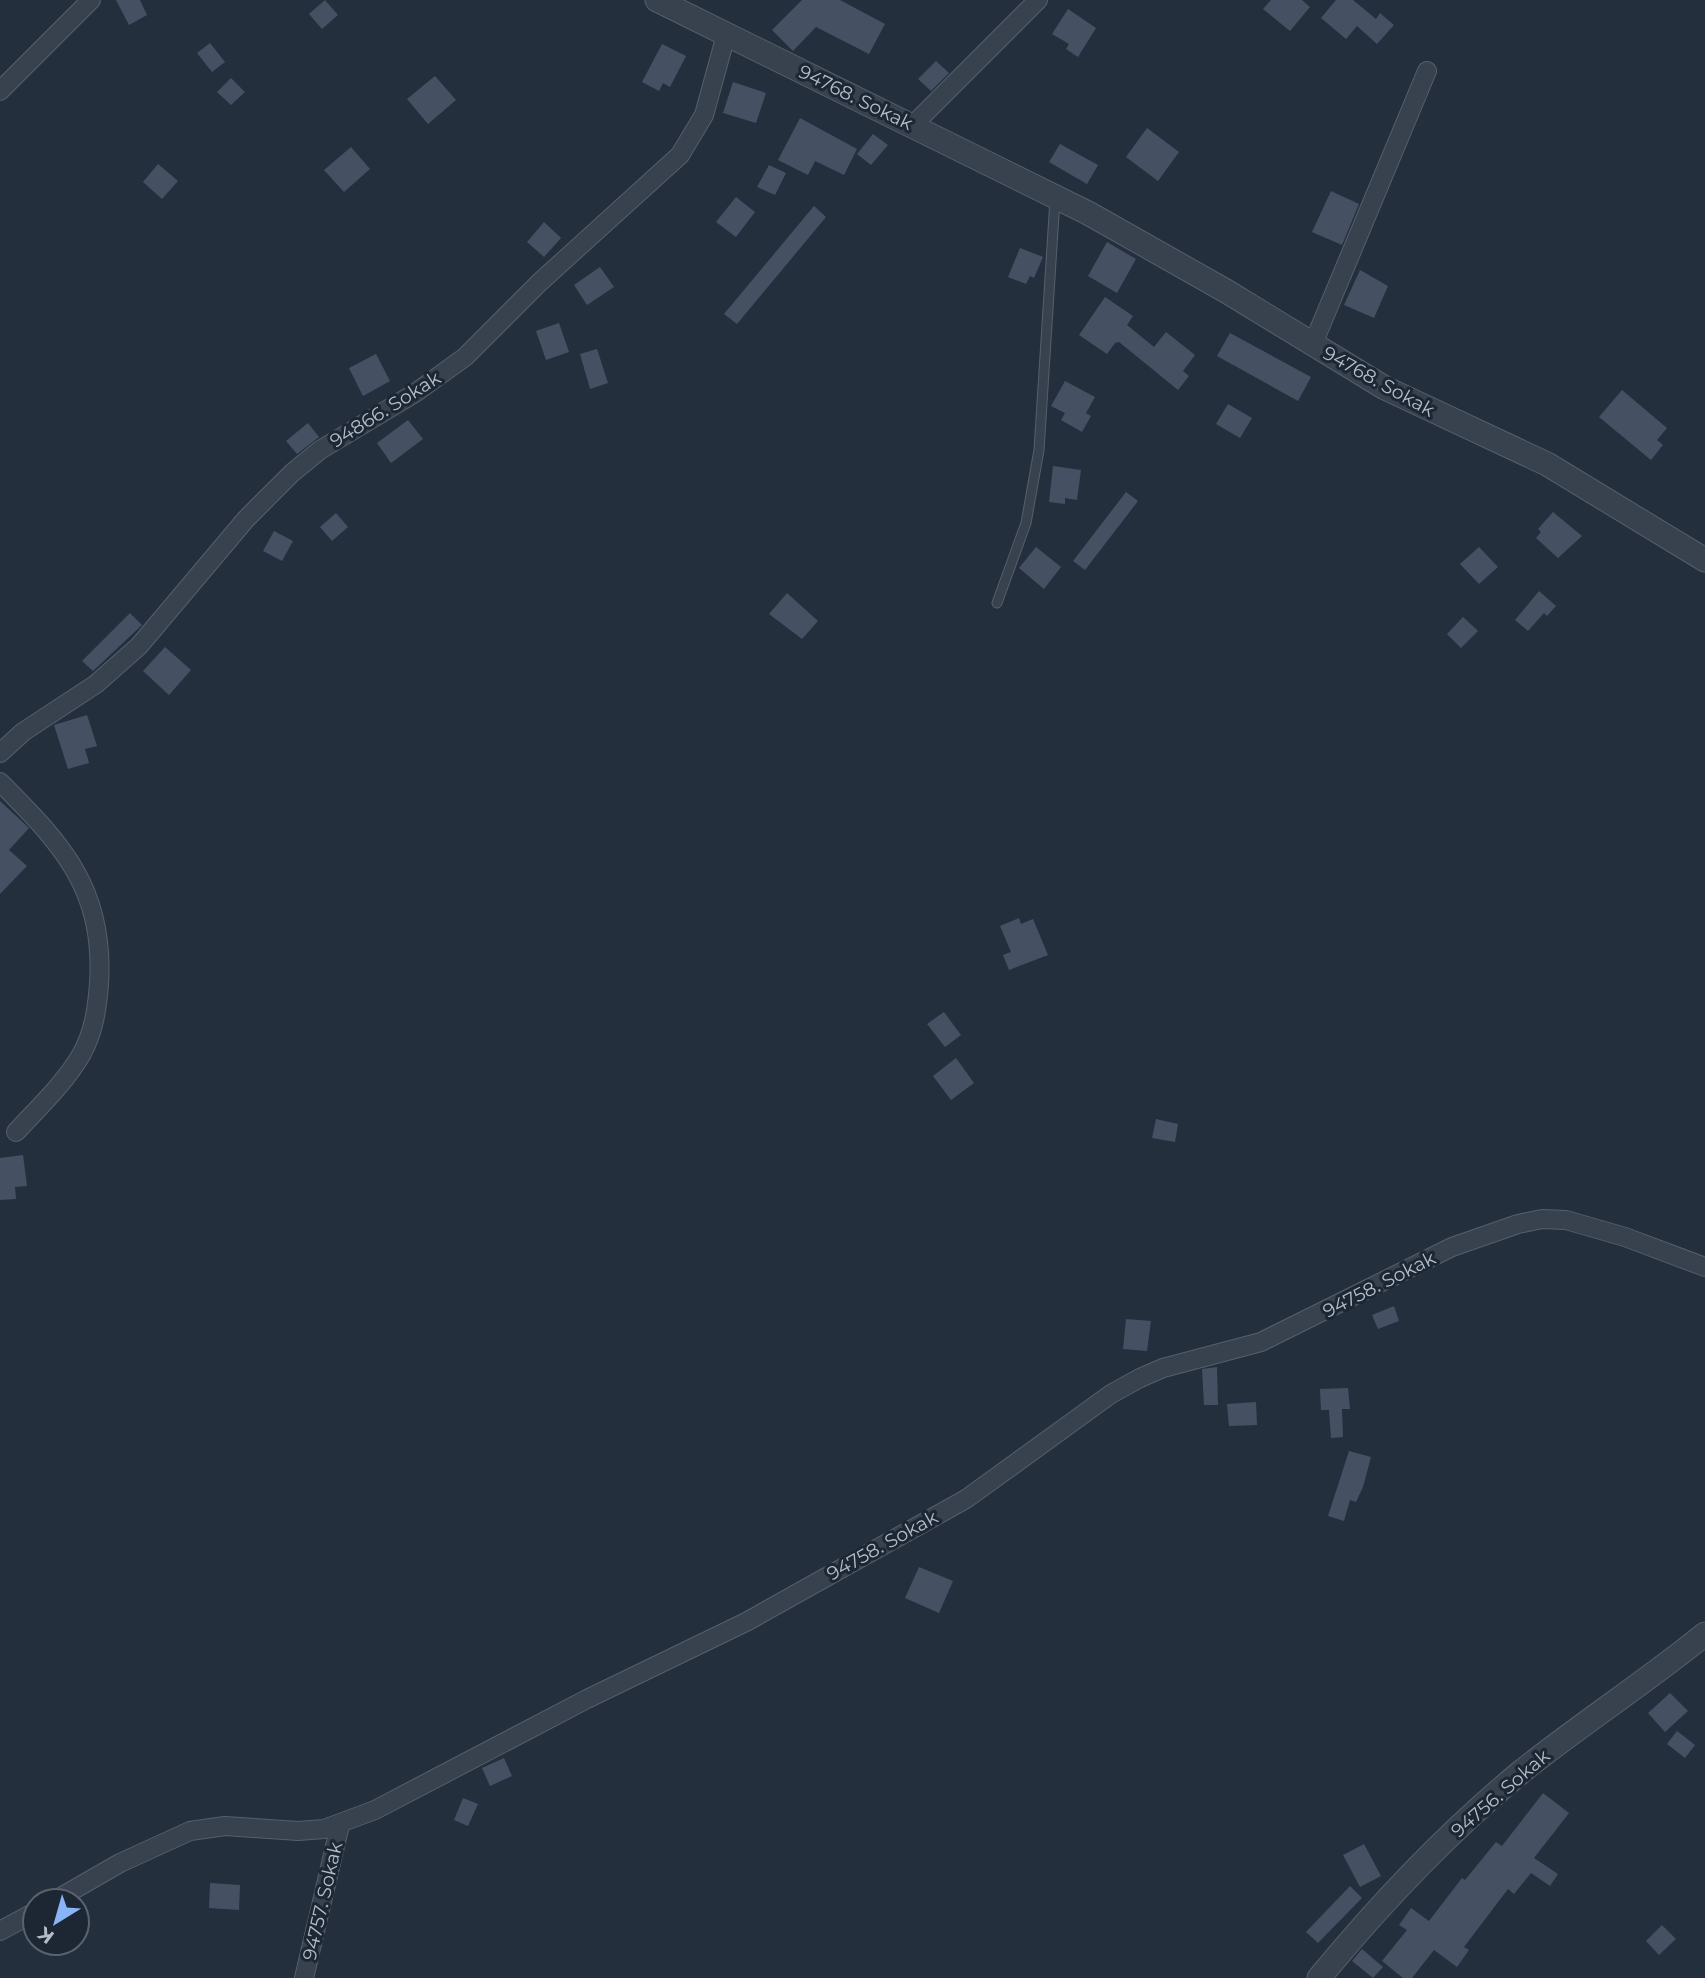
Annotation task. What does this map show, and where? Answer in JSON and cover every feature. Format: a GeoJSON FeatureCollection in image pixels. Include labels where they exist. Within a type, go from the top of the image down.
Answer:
{"type":"FeatureCollection","features":[{"type":"Feature","properties":{"kind":"street"},"geometry":{"type":"LineString","coordinates":[[0,91],[91,0]]}},
{"type":"Feature","properties":{"kind":"street","name":"94768. Sokak"},"geometry":{"type":"LineString","coordinates":[[657,0],[1055,196],[1159,252],[1414,403],[1547,464],[1705,560]]}},
{"type":"Feature","properties":{"kind":"street"},"geometry":{"type":"LineString","coordinates":[[913,125],[1038,0]]}},
{"type":"Feature","properties":{"kind":"street","name":"94866. Sokak"},"geometry":{"type":"LineString","coordinates":[[0,753],[23,732],[74,700],[139,646],[246,519],[292,473],[320,450],[415,393],[465,357],[540,282],[680,155],[704,115],[726,35]]}},
{"type":"Feature","properties":{"kind":"street"},"geometry":{"type":"LineString","coordinates":[[1313,344],[1427,71]]}},
{"type":"Feature","properties":{"kind":"street"},"geometry":{"type":"LineString","coordinates":[[0,782],[54,836],[72,863],[86,891],[96,927],[100,966],[97,1010],[91,1034],[80,1056],[16,1132]]}},
{"type":"Feature","properties":{"kind":"street","name":"94758. Sokak"},"geometry":{"type":"LineString","coordinates":[[78,1887],[120,1863],[190,1832],[225,1826],[298,1831],[340,1825],[486,1754],[587,1699],[714,1638],[956,1505],[996,1480],[1111,1394],[1140,1378],[1163,1368],[1261,1342],[1452,1247],[1518,1224],[1542,1219],[1566,1220],[1625,1237],[1705,1267]]}},
{"type":"Feature","properties":{"kind":"street","name":"94756. Sokak"},"geometry":{"type":"LineString","coordinates":[[1319,1978],[1429,1856],[1477,1811],[1578,1727],[1705,1634]]}},
{"type":"Feature","properties":{"kind":"street","name":"94757. Sokak"},"geometry":{"type":"LineString","coordinates":[[304,1978],[340,1825]]}},
{"type":"Feature","properties":{"kind":"street"},"geometry":{"type":"LineString","coordinates":[[0,1931],[21,1920]]}},
{"type":"Feature","properties":{"kind":"lane"},"geometry":{"type":"LineString","coordinates":[[997,603],[1026,523],[1040,450],[1055,196]]}},
{"type":"Feature","properties":{"kind":"building"},"geometry":{"type":"Polygon","coordinates":[[[116,0],[140,0],[147,15],[129,25],[116,0]]]}},
{"type":"Feature","properties":{"kind":"building"},"geometry":{"type":"Polygon","coordinates":[[[325,0],[338,15],[322,29],[309,14],[325,0]]]}},
{"type":"Feature","properties":{"kind":"building"},"geometry":{"type":"Polygon","coordinates":[[[802,0],[840,0],[885,24],[869,54],[816,27],[793,51],[772,30],[802,0]]]}},
{"type":"Feature","properties":{"kind":"building"},"geometry":{"type":"Polygon","coordinates":[[[1271,0],[1302,0],[1310,7],[1290,31],[1263,9],[1271,0]]]}},
{"type":"Feature","properties":{"kind":"building"},"geometry":{"type":"Polygon","coordinates":[[[1336,0],[1353,0],[1376,19],[1380,13],[1394,25],[1377,44],[1357,26],[1346,39],[1321,18],[1336,0]]]}},
{"type":"Feature","properties":{"kind":"building"},"geometry":{"type":"Polygon","coordinates":[[[1068,9],[1096,28],[1078,57],[1066,49],[1069,44],[1052,34],[1068,9]]]}},
{"type":"Feature","properties":{"kind":"building"},"geometry":{"type":"Polygon","coordinates":[[[210,43],[225,62],[212,72],[197,53],[210,43]]]}},
{"type":"Feature","properties":{"kind":"building"},"geometry":{"type":"Polygon","coordinates":[[[662,44],[686,56],[670,87],[663,83],[659,91],[642,82],[662,44]]]}},
{"type":"Feature","properties":{"kind":"building"},"geometry":{"type":"Polygon","coordinates":[[[936,61],[949,73],[931,91],[918,79],[936,61]]]}},
{"type":"Feature","properties":{"kind":"building"},"geometry":{"type":"Polygon","coordinates":[[[435,76],[456,100],[428,124],[407,99],[435,76]]]}},
{"type":"Feature","properties":{"kind":"building"},"geometry":{"type":"Polygon","coordinates":[[[231,78],[245,92],[231,105],[217,92],[231,78]]]}},
{"type":"Feature","properties":{"kind":"building"},"geometry":{"type":"Polygon","coordinates":[[[733,82],[766,93],[756,123],[723,113],[733,82]]]}},
{"type":"Feature","properties":{"kind":"building"},"geometry":{"type":"Polygon","coordinates":[[[800,118],[857,149],[844,175],[815,161],[808,175],[778,160],[800,118]]]}},
{"type":"Feature","properties":{"kind":"building"},"geometry":{"type":"Polygon","coordinates":[[[1147,128],[1179,152],[1158,181],[1126,157],[1147,128]]]}},
{"type":"Feature","properties":{"kind":"building"},"geometry":{"type":"Polygon","coordinates":[[[873,134],[888,145],[871,165],[857,154],[873,134]]]}},
{"type":"Feature","properties":{"kind":"building"},"geometry":{"type":"Polygon","coordinates":[[[1060,144],[1098,165],[1087,184],[1049,162],[1060,144]]]}},
{"type":"Feature","properties":{"kind":"building"},"geometry":{"type":"Polygon","coordinates":[[[351,147],[370,169],[344,192],[324,170],[351,147]]]}},
{"type":"Feature","properties":{"kind":"building"},"geometry":{"type":"Polygon","coordinates":[[[158,164],[178,181],[162,199],[143,182],[158,164]]]}},
{"type":"Feature","properties":{"kind":"building"},"geometry":{"type":"Polygon","coordinates":[[[769,165],[786,173],[775,195],[757,187],[769,165]]]}},
{"type":"Feature","properties":{"kind":"building"},"geometry":{"type":"Polygon","coordinates":[[[1331,191],[1359,204],[1342,245],[1312,232],[1331,191]]]}},
{"type":"Feature","properties":{"kind":"building"},"geometry":{"type":"Polygon","coordinates":[[[736,197],[755,212],[736,237],[716,222],[736,197]]]}},
{"type":"Feature","properties":{"kind":"building"},"geometry":{"type":"Polygon","coordinates":[[[814,206],[826,217],[737,324],[724,314],[814,206]]]}},
{"type":"Feature","properties":{"kind":"building"},"geometry":{"type":"Polygon","coordinates":[[[544,222],[561,238],[544,257],[527,242],[544,222]]]}},
{"type":"Feature","properties":{"kind":"building"},"geometry":{"type":"Polygon","coordinates":[[[1107,242],[1136,259],[1117,293],[1088,276],[1107,242]]]}},
{"type":"Feature","properties":{"kind":"building"},"geometry":{"type":"Polygon","coordinates":[[[1020,248],[1043,257],[1034,278],[1030,276],[1026,284],[1008,277],[1020,248]]]}},
{"type":"Feature","properties":{"kind":"building"},"geometry":{"type":"Polygon","coordinates":[[[600,267],[614,287],[587,305],[574,285],[600,267]]]}},
{"type":"Feature","properties":{"kind":"building"},"geometry":{"type":"Polygon","coordinates":[[[1360,270],[1388,286],[1374,318],[1344,305],[1360,270]]]}},
{"type":"Feature","properties":{"kind":"building"},"geometry":{"type":"Polygon","coordinates":[[[1105,297],[1133,316],[1127,325],[1154,347],[1166,332],[1195,355],[1183,371],[1189,376],[1178,390],[1119,342],[1115,343],[1107,354],[1079,335],[1105,297]]]}},
{"type":"Feature","properties":{"kind":"building"},"geometry":{"type":"Polygon","coordinates":[[[559,323],[569,352],[546,360],[536,331],[559,323]]]}},
{"type":"Feature","properties":{"kind":"building"},"geometry":{"type":"Polygon","coordinates":[[[1230,333],[1311,377],[1298,401],[1217,356],[1230,333]]]}},
{"type":"Feature","properties":{"kind":"building"},"geometry":{"type":"Polygon","coordinates":[[[597,349],[608,383],[590,389],[580,354],[597,349]]]}},
{"type":"Feature","properties":{"kind":"building"},"geometry":{"type":"Polygon","coordinates":[[[376,354],[390,381],[363,396],[349,368],[376,354]]]}},
{"type":"Feature","properties":{"kind":"building"},"geometry":{"type":"Polygon","coordinates":[[[1065,381],[1095,397],[1086,413],[1091,416],[1082,432],[1061,420],[1065,413],[1051,406],[1065,381]]]}},
{"type":"Feature","properties":{"kind":"building"},"geometry":{"type":"Polygon","coordinates":[[[1622,390],[1667,428],[1657,440],[1663,445],[1651,460],[1599,417],[1622,390]]]}},
{"type":"Feature","properties":{"kind":"building"},"geometry":{"type":"Polygon","coordinates":[[[1228,404],[1252,418],[1240,438],[1216,424],[1228,404]]]}},
{"type":"Feature","properties":{"kind":"building"},"geometry":{"type":"Polygon","coordinates":[[[408,420],[423,439],[391,463],[377,443],[408,420]]]}},
{"type":"Feature","properties":{"kind":"building"},"geometry":{"type":"Polygon","coordinates":[[[308,423],[319,437],[297,454],[286,441],[308,423]]]}},
{"type":"Feature","properties":{"kind":"building"},"geometry":{"type":"Polygon","coordinates":[[[1053,466],[1081,470],[1077,500],[1065,498],[1065,504],[1049,502],[1053,466]]]}},
{"type":"Feature","properties":{"kind":"building"},"geometry":{"type":"Polygon","coordinates":[[[1126,492],[1138,501],[1085,570],[1073,561],[1126,492]]]}},
{"type":"Feature","properties":{"kind":"building"},"geometry":{"type":"Polygon","coordinates":[[[1553,512],[1582,536],[1558,558],[1536,538],[1541,532],[1538,529],[1553,512]]]}},
{"type":"Feature","properties":{"kind":"building"},"geometry":{"type":"Polygon","coordinates":[[[336,513],[348,527],[332,541],[320,527],[336,513]]]}},
{"type":"Feature","properties":{"kind":"building"},"geometry":{"type":"Polygon","coordinates":[[[274,531],[293,541],[282,561],[263,551],[274,531]]]}},
{"type":"Feature","properties":{"kind":"building"},"geometry":{"type":"Polygon","coordinates":[[[1036,547],[1061,567],[1044,589],[1019,568],[1036,547]]]}},
{"type":"Feature","properties":{"kind":"building"},"geometry":{"type":"Polygon","coordinates":[[[1479,547],[1498,567],[1479,584],[1460,564],[1479,547]]]}},
{"type":"Feature","properties":{"kind":"building"},"geometry":{"type":"Polygon","coordinates":[[[1539,591],[1556,606],[1547,616],[1544,613],[1528,631],[1515,620],[1539,591]]]}},
{"type":"Feature","properties":{"kind":"building"},"geometry":{"type":"Polygon","coordinates":[[[787,593],[818,621],[802,639],[769,614],[787,593]]]}},
{"type":"Feature","properties":{"kind":"building"},"geometry":{"type":"Polygon","coordinates":[[[130,613],[142,625],[93,671],[82,661],[130,613]]]}},
{"type":"Feature","properties":{"kind":"building"},"geometry":{"type":"Polygon","coordinates":[[[1463,617],[1478,631],[1461,648],[1447,634],[1463,617]]]}},
{"type":"Feature","properties":{"kind":"building"},"geometry":{"type":"Polygon","coordinates":[[[165,647],[191,670],[169,695],[143,671],[165,647]]]}},
{"type":"Feature","properties":{"kind":"building"},"geometry":{"type":"Polygon","coordinates":[[[87,715],[97,746],[85,749],[89,763],[68,769],[54,725],[87,715]]]}},
{"type":"Feature","properties":{"kind":"building"},"geometry":{"type":"Polygon","coordinates":[[[0,801],[29,828],[9,850],[27,866],[0,894],[0,801]]]}},
{"type":"Feature","properties":{"kind":"building"},"geometry":{"type":"Polygon","coordinates":[[[1019,918],[1021,924],[1033,919],[1048,955],[1009,970],[1003,955],[1011,952],[1000,926],[1019,918]]]}},
{"type":"Feature","properties":{"kind":"building"},"geometry":{"type":"Polygon","coordinates":[[[944,1012],[961,1035],[945,1047],[927,1024],[944,1012]]]}},
{"type":"Feature","properties":{"kind":"building"},"geometry":{"type":"Polygon","coordinates":[[[956,1058],[974,1083],[951,1100],[933,1076],[956,1058]]]}},
{"type":"Feature","properties":{"kind":"building"},"geometry":{"type":"Polygon","coordinates":[[[1156,1119],[1178,1124],[1175,1142],[1152,1138],[1156,1119]]]}},
{"type":"Feature","properties":{"kind":"building"},"geometry":{"type":"Polygon","coordinates":[[[23,1155],[27,1186],[15,1187],[16,1199],[0,1200],[0,1158],[23,1155]]]}},
{"type":"Feature","properties":{"kind":"building"},"geometry":{"type":"Polygon","coordinates":[[[1394,1306],[1399,1321],[1378,1329],[1372,1315],[1394,1306]]]}},
{"type":"Feature","properties":{"kind":"building"},"geometry":{"type":"Polygon","coordinates":[[[1126,1319],[1151,1321],[1147,1351],[1123,1349],[1126,1319]]]}},
{"type":"Feature","properties":{"kind":"building"},"geometry":{"type":"Polygon","coordinates":[[[1217,1367],[1218,1405],[1204,1405],[1202,1369],[1217,1367]]]}},
{"type":"Feature","properties":{"kind":"building"},"geometry":{"type":"Polygon","coordinates":[[[1348,1388],[1350,1409],[1342,1409],[1343,1437],[1331,1438],[1329,1410],[1321,1410],[1320,1389],[1348,1388]]]}},
{"type":"Feature","properties":{"kind":"building"},"geometry":{"type":"Polygon","coordinates":[[[1256,1402],[1257,1425],[1229,1426],[1227,1404],[1256,1402]]]}},
{"type":"Feature","properties":{"kind":"building"},"geometry":{"type":"Polygon","coordinates":[[[1349,1451],[1371,1457],[1363,1487],[1356,1502],[1350,1500],[1344,1521],[1328,1516],[1349,1451]]]}},
{"type":"Feature","properties":{"kind":"building"},"geometry":{"type":"Polygon","coordinates":[[[919,1567],[953,1581],[939,1613],[905,1598],[919,1567]]]}},
{"type":"Feature","properties":{"kind":"building"},"geometry":{"type":"Polygon","coordinates":[[[1670,1693],[1688,1711],[1665,1732],[1648,1713],[1670,1693]]]}},
{"type":"Feature","properties":{"kind":"building"},"geometry":{"type":"Polygon","coordinates":[[[1677,1731],[1695,1745],[1685,1758],[1667,1744],[1677,1731]]]}},
{"type":"Feature","properties":{"kind":"building"},"geometry":{"type":"Polygon","coordinates":[[[504,1758],[512,1776],[490,1786],[482,1768],[504,1758]]]}},
{"type":"Feature","properties":{"kind":"building"},"geometry":{"type":"Polygon","coordinates":[[[1543,1793],[1569,1813],[1534,1858],[1558,1874],[1550,1886],[1531,1873],[1514,1894],[1508,1889],[1464,1947],[1469,1950],[1457,1967],[1434,1950],[1412,1978],[1403,1978],[1382,1961],[1407,1930],[1399,1925],[1411,1908],[1429,1921],[1462,1878],[1465,1880],[1496,1842],[1502,1846],[1543,1793]]]}},
{"type":"Feature","properties":{"kind":"building"},"geometry":{"type":"Polygon","coordinates":[[[463,1798],[478,1804],[468,1826],[454,1820],[463,1798]]]}},
{"type":"Feature","properties":{"kind":"building"},"geometry":{"type":"Polygon","coordinates":[[[1364,1844],[1381,1876],[1360,1887],[1343,1855],[1364,1844]]]}},
{"type":"Feature","properties":{"kind":"building"},"geometry":{"type":"Polygon","coordinates":[[[210,1883],[240,1885],[239,1910],[209,1908],[210,1883]]]}},
{"type":"Feature","properties":{"kind":"building"},"geometry":{"type":"Polygon","coordinates":[[[1350,1886],[1362,1898],[1318,1943],[1306,1932],[1350,1886]]]}},
{"type":"Feature","properties":{"kind":"building"},"geometry":{"type":"Polygon","coordinates":[[[1662,1925],[1676,1939],[1659,1955],[1646,1941],[1662,1925]]]}},
{"type":"Feature","properties":{"kind":"building"},"geometry":{"type":"Polygon","coordinates":[[[1362,1949],[1383,1967],[1373,1978],[1352,1961],[1362,1949]]]}}]}
